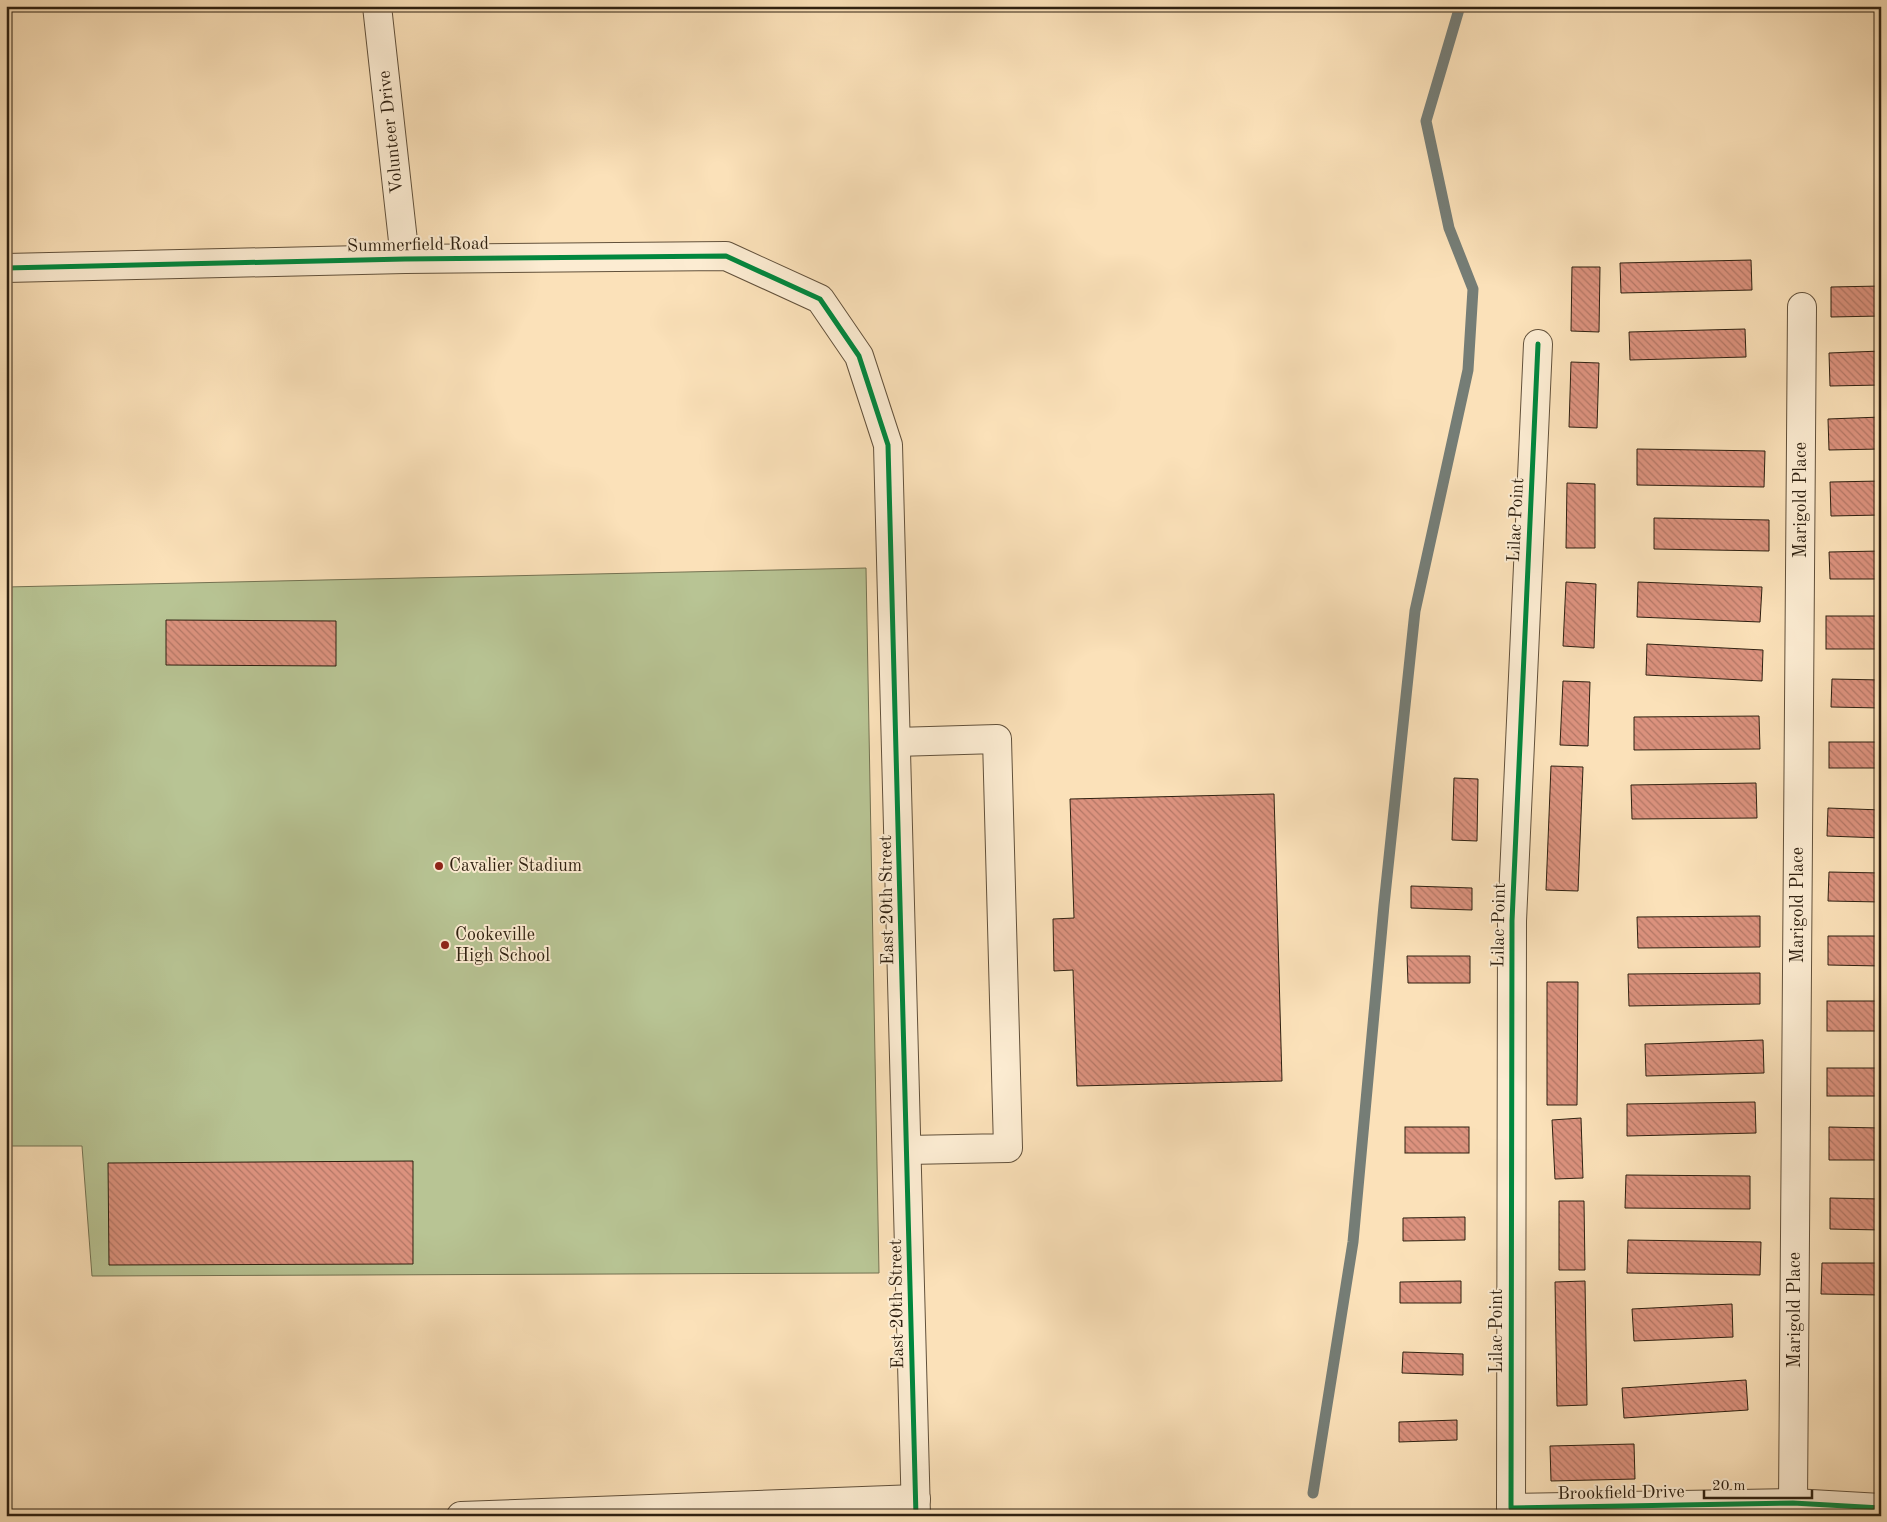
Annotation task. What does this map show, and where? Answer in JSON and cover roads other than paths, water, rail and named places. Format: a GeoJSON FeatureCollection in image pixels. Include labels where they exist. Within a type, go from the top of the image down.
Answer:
{"type":"FeatureCollection","features":[{"type":"Feature","properties":{"kind":"street","name":"Volunteer Drive"},"geometry":{"type":"LineString","coordinates":[[377,6],[405,259]]}},
{"type":"Feature","properties":{"kind":"street","name":"Summerfield Road"},"geometry":{"type":"LineString","coordinates":[[6,268],[405,259],[726,256],[820,299]]}},
{"type":"Feature","properties":{"kind":"street","name":"East 20th Street"},"geometry":{"type":"LineString","coordinates":[[820,299],[859,356],[888,445],[916,1507]]}},
{"type":"Feature","properties":{"kind":"street","name":"Marigold Place"},"geometry":{"type":"LineString","coordinates":[[1794,1503],[1802,307]]}},
{"type":"Feature","properties":{"kind":"street","name":"Lilac Point"},"geometry":{"type":"LineString","coordinates":[[1511,1508],[1512,921],[1538,344]]}},
{"type":"Feature","properties":{"kind":"street"},"geometry":{"type":"LineString","coordinates":[[896,742],[997,739],[1008,1148],[907,1150]]}},
{"type":"Feature","properties":{"kind":"street","name":"Brookfield Drive"},"geometry":{"type":"LineString","coordinates":[[1511,1508],[1794,1503],[1881,1508]]}},
{"type":"Feature","properties":{"kind":"street"},"geometry":{"type":"LineString","coordinates":[[461,1516],[916,1507]]}},
{"type":"Feature","properties":{"kind":"waterway"},"geometry":{"type":"LineString","coordinates":[[1313,1493],[1353,1242],[1384,905],[1415,611],[1468,370],[1473,289],[1449,228],[1426,121],[1460,6]]}},
{"type":"Feature","properties":{"kind":"place","name":"Cavalier Stadium"},"geometry":{"type":"Point","coordinates":[439,866]}},
{"type":"Feature","properties":{"kind":"place","name":"Cookeville High School"},"geometry":{"type":"Point","coordinates":[445,945]}}]}
